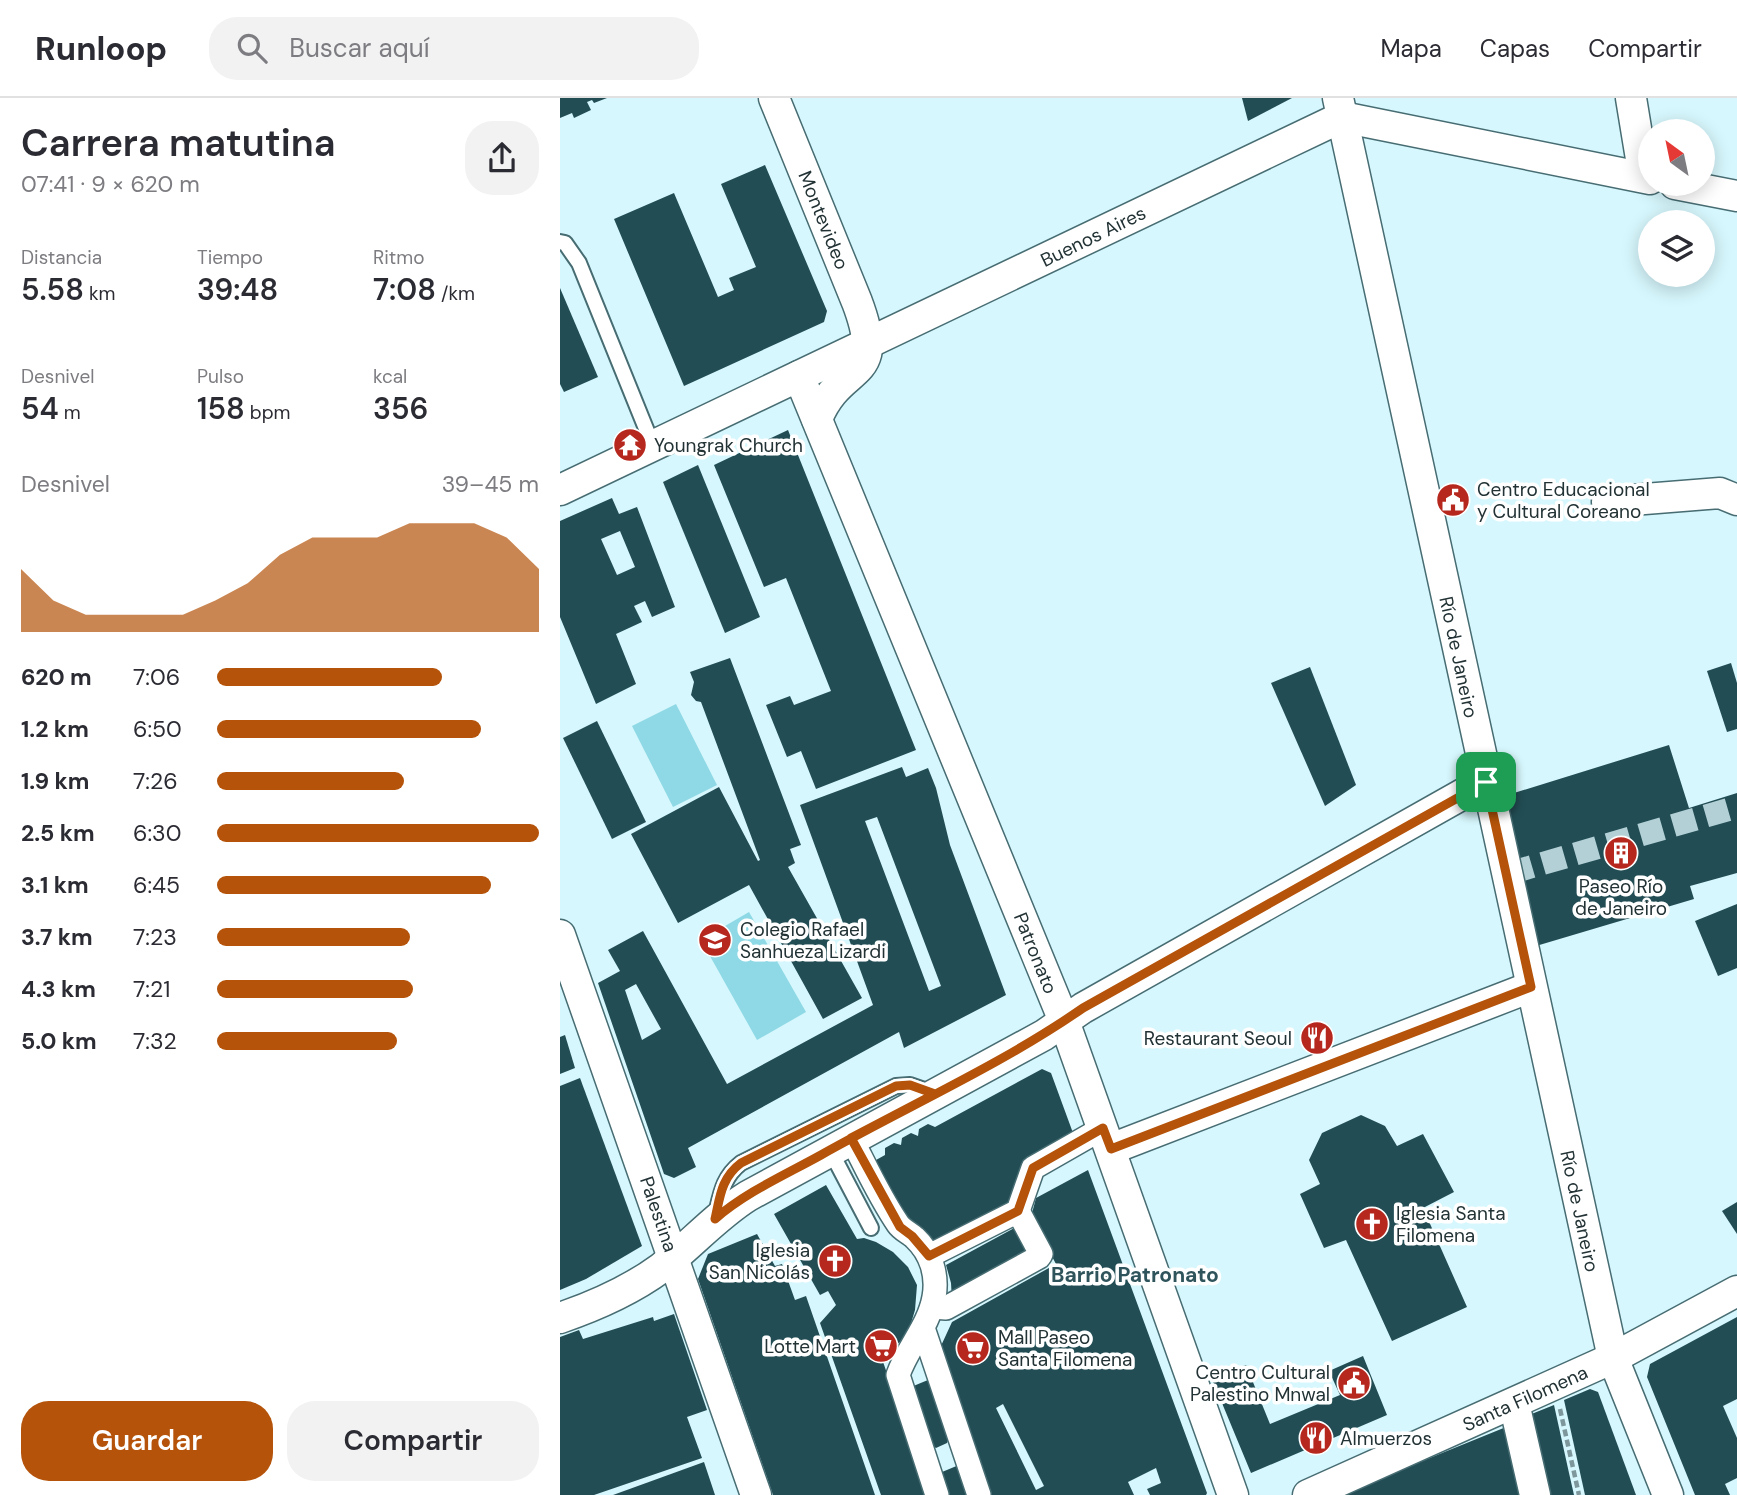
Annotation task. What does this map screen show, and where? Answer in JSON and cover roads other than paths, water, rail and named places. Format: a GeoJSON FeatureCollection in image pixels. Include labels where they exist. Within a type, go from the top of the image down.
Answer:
{"type":"FeatureCollection","features":[{"type":"Feature","properties":{"kind":"street","name":"Montevideo"},"geometry":{"type":"LineString","coordinates":[[774,98],[857,303],[869,344]]}},
{"type":"Feature","properties":{"kind":"street"},"geometry":{"type":"LineString","coordinates":[[1631,98],[1638,133]]}},
{"type":"Feature","properties":{"kind":"street","name":"Buenos Aires"},"geometry":{"type":"LineString","coordinates":[[560,490],[869,344],[1340,107]]}},
{"type":"Feature","properties":{"kind":"street"},"geometry":{"type":"LineString","coordinates":[[1340,107],[1638,176]]}},
{"type":"Feature","properties":{"kind":"street","name":"Río de Janeiro"},"geometry":{"type":"LineString","coordinates":[[1340,107],[1613,1358],[1668,1495]]}},
{"type":"Feature","properties":{"kind":"street"},"geometry":{"type":"LineString","coordinates":[[1715,192],[1737,196]]}},
{"type":"Feature","properties":{"kind":"street"},"geometry":{"type":"LineString","coordinates":[[817,419],[829,395],[865,360],[869,344]]}},
{"type":"Feature","properties":{"kind":"street","name":"Patronato"},"geometry":{"type":"LineString","coordinates":[[799,376],[1064,1021],[1233,1495]]}},
{"type":"Feature","properties":{"kind":"street"},"geometry":{"type":"LineString","coordinates":[[1607,502],[1720,493],[1737,500]]}},
{"type":"Feature","properties":{"kind":"street"},"geometry":{"type":"LineString","coordinates":[[560,1318],[632,1287],[674,1257],[715,1219],[748,1196],[1044,1035],[1083,1008],[1486,782]]}},
{"type":"Feature","properties":{"kind":"street","name":"Palestina"},"geometry":{"type":"LineString","coordinates":[[560,935],[756,1495]]}},
{"type":"Feature","properties":{"kind":"street"},"geometry":{"type":"LineString","coordinates":[[929,1256],[1018,1211],[1033,1168],[1107,1138],[1531,987]]}},
{"type":"Feature","properties":{"kind":"street"},"geometry":{"type":"LineString","coordinates":[[840,1144],[900,1227],[912,1236],[929,1256],[935,1283],[928,1318],[908,1350],[898,1375],[937,1495]]}},
{"type":"Feature","properties":{"kind":"street"},"geometry":{"type":"LineString","coordinates":[[928,1318],[1039,1257],[1041,1254],[1018,1211]]}},
{"type":"Feature","properties":{"kind":"street","name":"Santa Filomena"},"geometry":{"type":"LineString","coordinates":[[1308,1495],[1613,1358],[1737,1291]]}},
{"type":"Feature","properties":{"kind":"street"},"geometry":{"type":"LineString","coordinates":[[928,1318],[979,1495]]}},
{"type":"Feature","properties":{"kind":"street"},"geometry":{"type":"LineString","coordinates":[[1514,1403],[1535,1495]]}},
{"type":"Feature","properties":{"kind":"lane"},"geometry":{"type":"LineString","coordinates":[[560,242],[565,243],[579,263],[653,446]]}},
{"type":"Feature","properties":{"kind":"lane"},"geometry":{"type":"LineString","coordinates":[[715,1219],[723,1182],[741,1163],[896,1086],[910,1085],[935,1094]]}},
{"type":"Feature","properties":{"kind":"lane"},"geometry":{"type":"LineString","coordinates":[[840,1144],[871,1228]]}},
{"type":"Feature","properties":{"kind":"tunnel"},"geometry":{"type":"LineString","coordinates":[[1510,873],[1737,807]]}},
{"type":"Feature","properties":{"kind":"place","name":"Youngrak Church"},"geometry":{"type":"Point","coordinates":[630,445]}},
{"type":"Feature","properties":{"kind":"place","name":"Centro Educacional y Cultural Coreano"},"geometry":{"type":"Point","coordinates":[1453,500]}},
{"type":"Feature","properties":{"kind":"place","name":"Paseo Río de Janeiro"},"geometry":{"type":"Point","coordinates":[1621,853]}},
{"type":"Feature","properties":{"kind":"place","name":"Colegio Rafael Sanhueza Lizardi"},"geometry":{"type":"Point","coordinates":[715,940]}},
{"type":"Feature","properties":{"kind":"place","name":"Restaurant Seoul"},"geometry":{"type":"Point","coordinates":[1317,1038]}},
{"type":"Feature","properties":{"kind":"place","name":"Iglesia Santa Filomena"},"geometry":{"type":"Point","coordinates":[1372,1224]}},
{"type":"Feature","properties":{"kind":"place","name":"Iglesia San Nicolás"},"geometry":{"type":"Point","coordinates":[835,1261]}},
{"type":"Feature","properties":{"kind":"place","name":"Lotte Mart"},"geometry":{"type":"Point","coordinates":[881,1346]}},
{"type":"Feature","properties":{"kind":"place","name":"Mall Paseo Santa Filomena"},"geometry":{"type":"Point","coordinates":[973,1348]}},
{"type":"Feature","properties":{"kind":"place","name":"Centro Cultural Palestino Mnwal"},"geometry":{"type":"Point","coordinates":[1354,1383]}},
{"type":"Feature","properties":{"kind":"place","name":"Almuerzos"},"geometry":{"type":"Point","coordinates":[1316,1438]}},
{"type":"Feature","properties":{"kind":"district","name":"Barrio Patronato"},"geometry":{"type":"Point","coordinates":[1135,1275]}}]}
